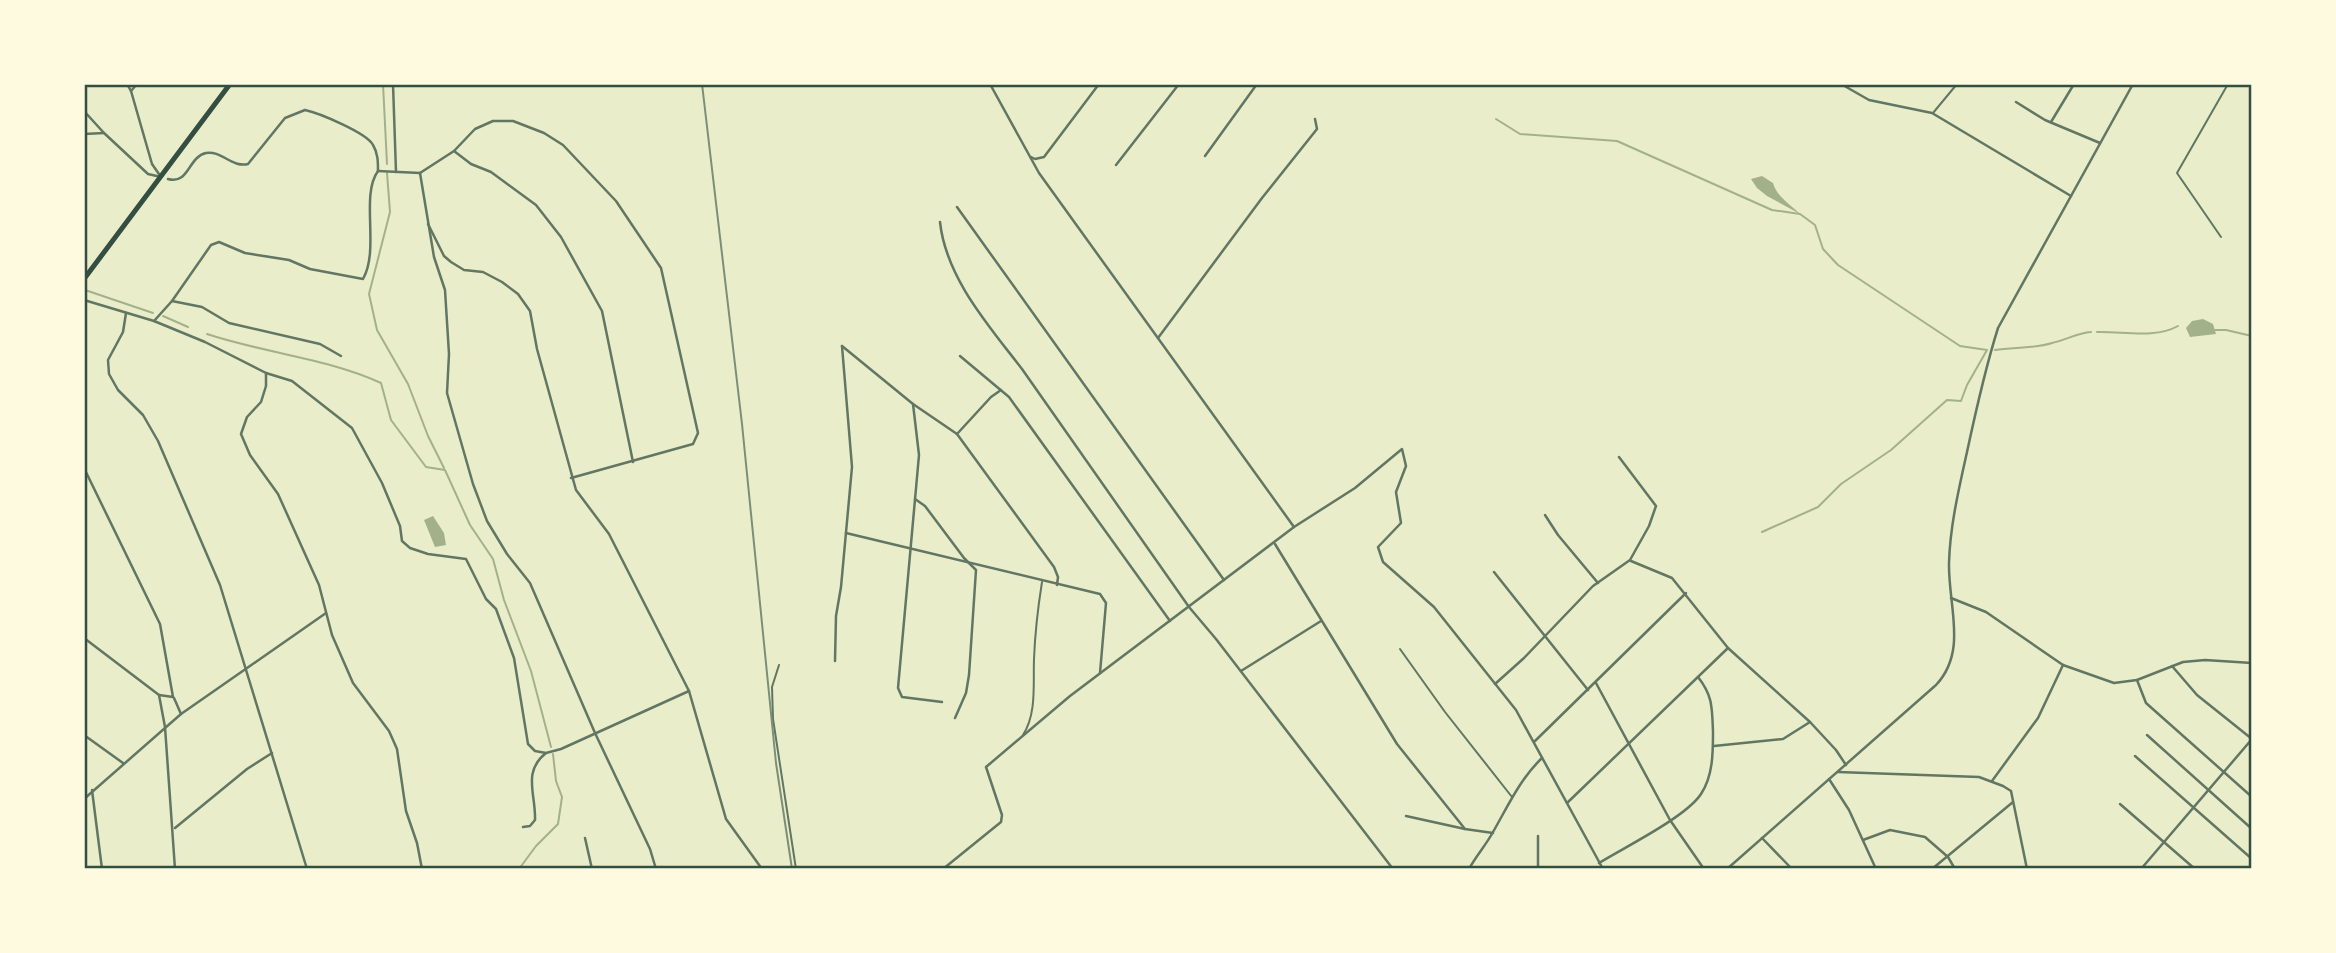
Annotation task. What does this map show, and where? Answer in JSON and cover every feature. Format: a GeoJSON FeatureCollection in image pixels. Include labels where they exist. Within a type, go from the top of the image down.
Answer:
{"type":"FeatureCollection","features":[{"type":"Feature","properties":{"kind":"highway"},"geometry":{"type":"LineString","coordinates":[[84,279],[164,178],[230,84]]}},
{"type":"Feature","properties":{"kind":"street"},"geometry":{"type":"LineString","coordinates":[[127,84],[152,164],[164,178]]}},
{"type":"Feature","properties":{"kind":"street"},"geometry":{"type":"LineString","coordinates":[[131,91],[136,84]]}},
{"type":"Feature","properties":{"kind":"street"},"geometry":{"type":"LineString","coordinates":[[393,84],[396,172]]}},
{"type":"Feature","properties":{"kind":"street"},"geometry":{"type":"LineString","coordinates":[[990,84],[1039,173],[1294,527]]}},
{"type":"Feature","properties":{"kind":"street"},"geometry":{"type":"LineString","coordinates":[[1030,156],[1035,159],[1044,157],[1099,84]]}},
{"type":"Feature","properties":{"kind":"street"},"geometry":{"type":"LineString","coordinates":[[1116,166],[1179,84]]}},
{"type":"Feature","properties":{"kind":"street"},"geometry":{"type":"LineString","coordinates":[[1206,156],[1257,84]]}},
{"type":"Feature","properties":{"kind":"street"},"geometry":{"type":"LineString","coordinates":[[1841,84],[1868,100],[1932,113],[2071,196]]}},
{"type":"Feature","properties":{"kind":"street"},"geometry":{"type":"LineString","coordinates":[[2051,122],[2074,84]]}},
{"type":"Feature","properties":{"kind":"street"},"geometry":{"type":"LineString","coordinates":[[1727,869],[1936,685],[1950,667],[1955,648],[1949,560],[1958,497],[1987,363],[1998,328],[2133,84]]}},
{"type":"Feature","properties":{"kind":"street"},"geometry":{"type":"LineString","coordinates":[[2016,102],[2051,122],[2100,143]]}},
{"type":"Feature","properties":{"kind":"street"},"geometry":{"type":"LineString","coordinates":[[84,111],[148,174],[164,178],[181,179],[197,158],[206,153],[238,165],[248,164],[254,160],[281,121],[301,110],[349,128],[373,144],[377,153],[378,171],[371,188],[371,240],[363,279],[310,269],[289,260],[245,253],[219,242],[211,245],[203,254],[172,300],[154,321]]}},
{"type":"Feature","properties":{"kind":"street"},"geometry":{"type":"LineString","coordinates":[[1158,338],[1317,129],[1315,118]]}},
{"type":"Feature","properties":{"kind":"street"},"geometry":{"type":"LineString","coordinates":[[378,171],[420,173],[454,151],[475,129],[493,121],[513,121],[544,133],[563,145],[590,171],[616,201],[661,268],[698,433],[693,444],[571,478]]}},
{"type":"Feature","properties":{"kind":"street"},"geometry":{"type":"LineString","coordinates":[[84,134],[104,133]]}},
{"type":"Feature","properties":{"kind":"street"},"geometry":{"type":"LineString","coordinates":[[454,151],[471,164],[491,172],[536,205],[561,237],[601,311],[633,462]]}},
{"type":"Feature","properties":{"kind":"street"},"geometry":{"type":"LineString","coordinates":[[420,173],[434,257],[445,290],[449,354],[447,393],[473,484],[487,521],[530,583],[595,733],[650,849],[656,869]]}},
{"type":"Feature","properties":{"kind":"street"},"geometry":{"type":"LineString","coordinates":[[957,207],[1225,581]]}},
{"type":"Feature","properties":{"kind":"street"},"geometry":{"type":"LineString","coordinates":[[940,222],[943,243],[964,288],[1189,607],[1393,869]]}},
{"type":"Feature","properties":{"kind":"street"},"geometry":{"type":"LineString","coordinates":[[428,224],[444,256],[464,270],[483,272],[502,282],[518,294],[530,312],[571,478],[576,490],[609,534],[689,691],[726,819],[762,869]]}},
{"type":"Feature","properties":{"kind":"street"},"geometry":{"type":"LineString","coordinates":[[84,300],[154,321],[205,342],[266,373],[292,381],[352,428],[383,483],[400,526],[402,541],[410,548],[428,554],[466,559],[486,599],[496,609],[514,658],[527,744],[546,754]]}},
{"type":"Feature","properties":{"kind":"street"},"geometry":{"type":"LineString","coordinates":[[172,300],[202,307],[229,323],[320,344],[341,356]]}},
{"type":"Feature","properties":{"kind":"street"},"geometry":{"type":"LineString","coordinates":[[126,312],[122,332],[108,360],[109,374],[118,390],[143,415],[158,441],[220,586],[307,869]]}},
{"type":"Feature","properties":{"kind":"street"},"geometry":{"type":"LineString","coordinates":[[835,662],[836,616],[852,461],[842,346],[913,404],[957,434],[1054,567],[1058,577],[1057,584]]}},
{"type":"Feature","properties":{"kind":"street"},"geometry":{"type":"LineString","coordinates":[[960,356],[1010,397],[1170,621]]}},
{"type":"Feature","properties":{"kind":"street"},"geometry":{"type":"LineString","coordinates":[[266,373],[266,386],[261,402],[247,417],[241,434],[250,454],[278,494],[319,584],[332,635],[353,683],[389,731],[397,749],[406,811],[422,869]]}},
{"type":"Feature","properties":{"kind":"street"},"geometry":{"type":"LineString","coordinates":[[957,434],[991,397],[1001,390]]}},
{"type":"Feature","properties":{"kind":"street"},"geometry":{"type":"LineString","coordinates":[[913,404],[919,455],[898,688],[902,697],[942,702]]}},
{"type":"Feature","properties":{"kind":"street"},"geometry":{"type":"LineString","coordinates":[[943,869],[1000,822],[1002,816],[986,767],[1100,674],[1294,527],[1355,488],[1402,449],[1406,466],[1396,492],[1401,523],[1378,547],[1383,562],[1434,607],[1516,710],[1603,869]]}},
{"type":"Feature","properties":{"kind":"street"},"geometry":{"type":"LineString","coordinates":[[1495,684],[1598,583],[1630,560],[1657,506],[1619,457]]}},
{"type":"Feature","properties":{"kind":"street"},"geometry":{"type":"LineString","coordinates":[[84,468],[160,624],[173,697],[181,714]]}},
{"type":"Feature","properties":{"kind":"street"},"geometry":{"type":"LineString","coordinates":[[915,499],[925,506],[976,570],[966,693],[955,718]]}},
{"type":"Feature","properties":{"kind":"street"},"geometry":{"type":"LineString","coordinates":[[1545,515],[1598,583]]}},
{"type":"Feature","properties":{"kind":"street"},"geometry":{"type":"LineString","coordinates":[[846,533],[1100,594],[1106,603],[1100,674]]}},
{"type":"Feature","properties":{"kind":"street"},"geometry":{"type":"LineString","coordinates":[[1275,543],[1397,744],[1465,830]]}},
{"type":"Feature","properties":{"kind":"street"},"geometry":{"type":"LineString","coordinates":[[1630,560],[1672,578],[1728,648],[1810,722],[1846,765]]}},
{"type":"Feature","properties":{"kind":"street"},"geometry":{"type":"LineString","coordinates":[[1494,572],[1588,690]]}},
{"type":"Feature","properties":{"kind":"street"},"geometry":{"type":"LineString","coordinates":[[1535,741],[1686,593]]}},
{"type":"Feature","properties":{"kind":"street"},"geometry":{"type":"LineString","coordinates":[[1951,598],[1986,612],[2063,665],[2114,683],[2137,680],[2183,662],[2205,660],[2252,663]]}},
{"type":"Feature","properties":{"kind":"street"},"geometry":{"type":"LineString","coordinates":[[84,799],[181,714],[326,613]]}},
{"type":"Feature","properties":{"kind":"street"},"geometry":{"type":"LineString","coordinates":[[1241,671],[1321,621]]}},
{"type":"Feature","properties":{"kind":"street"},"geometry":{"type":"LineString","coordinates":[[84,638],[159,695],[173,697]]}},
{"type":"Feature","properties":{"kind":"street"},"geometry":{"type":"LineString","coordinates":[[1567,803],[1728,648]]}},
{"type":"Feature","properties":{"kind":"street"},"geometry":{"type":"LineString","coordinates":[[1992,781],[2038,718],[2063,665]]}},
{"type":"Feature","properties":{"kind":"street"},"geometry":{"type":"LineString","coordinates":[[2141,869],[2252,739],[2197,695],[2172,666]]}},
{"type":"Feature","properties":{"kind":"street"},"geometry":{"type":"LineString","coordinates":[[1600,863],[1670,820],[1700,796],[1710,777],[1713,746],[1712,705],[1708,690],[1698,677]]}},
{"type":"Feature","properties":{"kind":"street"},"geometry":{"type":"LineString","coordinates":[[2137,680],[2146,703],[2252,797]]}},
{"type":"Feature","properties":{"kind":"street"},"geometry":{"type":"LineString","coordinates":[[1595,683],[1670,820],[1704,869]]}},
{"type":"Feature","properties":{"kind":"street"},"geometry":{"type":"LineString","coordinates":[[523,827],[530,826],[535,820],[532,771],[537,761],[546,754],[576,744],[689,691]]}},
{"type":"Feature","properties":{"kind":"street"},"geometry":{"type":"LineString","coordinates":[[159,695],[165,727],[175,869]]}},
{"type":"Feature","properties":{"kind":"street"},"geometry":{"type":"LineString","coordinates":[[1713,746],[1783,739],[1810,722]]}},
{"type":"Feature","properties":{"kind":"street"},"geometry":{"type":"LineString","coordinates":[[84,735],[123,763]]}},
{"type":"Feature","properties":{"kind":"street"},"geometry":{"type":"LineString","coordinates":[[2147,735],[2252,829]]}},
{"type":"Feature","properties":{"kind":"street"},"geometry":{"type":"LineString","coordinates":[[174,830],[247,769],[272,753]]}},
{"type":"Feature","properties":{"kind":"street"},"geometry":{"type":"LineString","coordinates":[[2135,756],[2252,859]]}},
{"type":"Feature","properties":{"kind":"street"},"geometry":{"type":"LineString","coordinates":[[1469,869],[1493,833],[1512,797],[1530,770],[1543,757]]}},
{"type":"Feature","properties":{"kind":"street"},"geometry":{"type":"LineString","coordinates":[[1838,772],[1979,777],[1992,781],[2011,792],[2027,869]]}},
{"type":"Feature","properties":{"kind":"street"},"geometry":{"type":"LineString","coordinates":[[1829,779],[1849,810],[1876,869]]}},
{"type":"Feature","properties":{"kind":"street"},"geometry":{"type":"LineString","coordinates":[[92,790],[102,869]]}},
{"type":"Feature","properties":{"kind":"street"},"geometry":{"type":"LineString","coordinates":[[1932,869],[2013,802]]}},
{"type":"Feature","properties":{"kind":"street"},"geometry":{"type":"LineString","coordinates":[[2120,804],[2195,869]]}},
{"type":"Feature","properties":{"kind":"street"},"geometry":{"type":"LineString","coordinates":[[1406,816],[1465,830],[1493,833]]}},
{"type":"Feature","properties":{"kind":"street"},"geometry":{"type":"LineString","coordinates":[[1863,840],[1890,830],[1925,836],[1948,857],[1955,869]]}},
{"type":"Feature","properties":{"kind":"street"},"geometry":{"type":"LineString","coordinates":[[1538,836],[1538,869]]}},
{"type":"Feature","properties":{"kind":"street"},"geometry":{"type":"LineString","coordinates":[[584,838],[592,869]]}},
{"type":"Feature","properties":{"kind":"street"},"geometry":{"type":"LineString","coordinates":[[1762,838],[1792,869]]}},
{"type":"Feature","properties":{"kind":"lane"},"geometry":{"type":"LineString","coordinates":[[1932,113],[1957,84]]}},
{"type":"Feature","properties":{"kind":"lane"},"geometry":{"type":"LineString","coordinates":[[2221,237],[2177,173],[2228,84]]}},
{"type":"Feature","properties":{"kind":"lane"},"geometry":{"type":"LineString","coordinates":[[1020,738],[1027,728],[1032,708],[1042,581]]}},
{"type":"Feature","properties":{"kind":"lane"},"geometry":{"type":"LineString","coordinates":[[1399,649],[1512,797]]}},
{"type":"Feature","properties":{"kind":"lane"},"geometry":{"type":"LineString","coordinates":[[779,665],[772,687],[773,719],[796,869]]}},
{"type":"Feature","properties":{"kind":"shaded area"},"geometry":{"type":"Polygon","coordinates":[[[1762,176],[1773,183],[1781,196],[1800,214],[1757,188],[1751,179],[1762,176]]]}},
{"type":"Feature","properties":{"kind":"shaded area"},"geometry":{"type":"Polygon","coordinates":[[[2203,319],[2213,324],[2216,334],[2190,337],[2186,328],[2192,321],[2203,319]]]}},
{"type":"Feature","properties":{"kind":"shaded area"},"geometry":{"type":"Polygon","coordinates":[[[433,516],[444,533],[446,545],[435,547],[424,520],[433,516]]]}},
{"type":"Feature","properties":{"kind":"waterway"},"geometry":{"type":"LineString","coordinates":[[383,84],[387,164]]}},
{"type":"Feature","properties":{"kind":"waterway"},"geometry":{"type":"LineString","coordinates":[[1496,119],[1520,134],[1617,141],[1772,210],[1800,214],[1815,225],[1823,249],[1838,265],[1960,346],[1987,350],[1961,401],[1947,400],[1891,450],[1841,484],[1818,507],[1762,532]]}},
{"type":"Feature","properties":{"kind":"waterway"},"geometry":{"type":"LineString","coordinates":[[387,173],[390,212],[369,294],[377,330],[408,384],[428,436],[444,468]]}},
{"type":"Feature","properties":{"kind":"waterway"},"geometry":{"type":"LineString","coordinates":[[85,290],[153,313]]}},
{"type":"Feature","properties":{"kind":"waterway"},"geometry":{"type":"LineString","coordinates":[[163,316],[188,327]]}},
{"type":"Feature","properties":{"kind":"waterway"},"geometry":{"type":"LineString","coordinates":[[2097,332],[2149,333],[2178,326]]}},
{"type":"Feature","properties":{"kind":"waterway"},"geometry":{"type":"LineString","coordinates":[[2215,330],[2252,336]]}},
{"type":"Feature","properties":{"kind":"waterway"},"geometry":{"type":"LineString","coordinates":[[1995,350],[2045,345],[2091,332]]}},
{"type":"Feature","properties":{"kind":"waterway"},"geometry":{"type":"LineString","coordinates":[[207,334],[339,367],[381,383],[391,420],[426,467],[445,470],[470,525],[493,559],[504,600],[531,671],[551,747]]}},
{"type":"Feature","properties":{"kind":"waterway"},"geometry":{"type":"LineString","coordinates":[[519,869],[536,846],[558,824],[562,797],[556,781],[553,754]]}},
{"type":"Feature","properties":{"kind":"railway"},"geometry":{"type":"LineString","coordinates":[[702,84],[742,424],[776,763],[792,869]]}}]}
